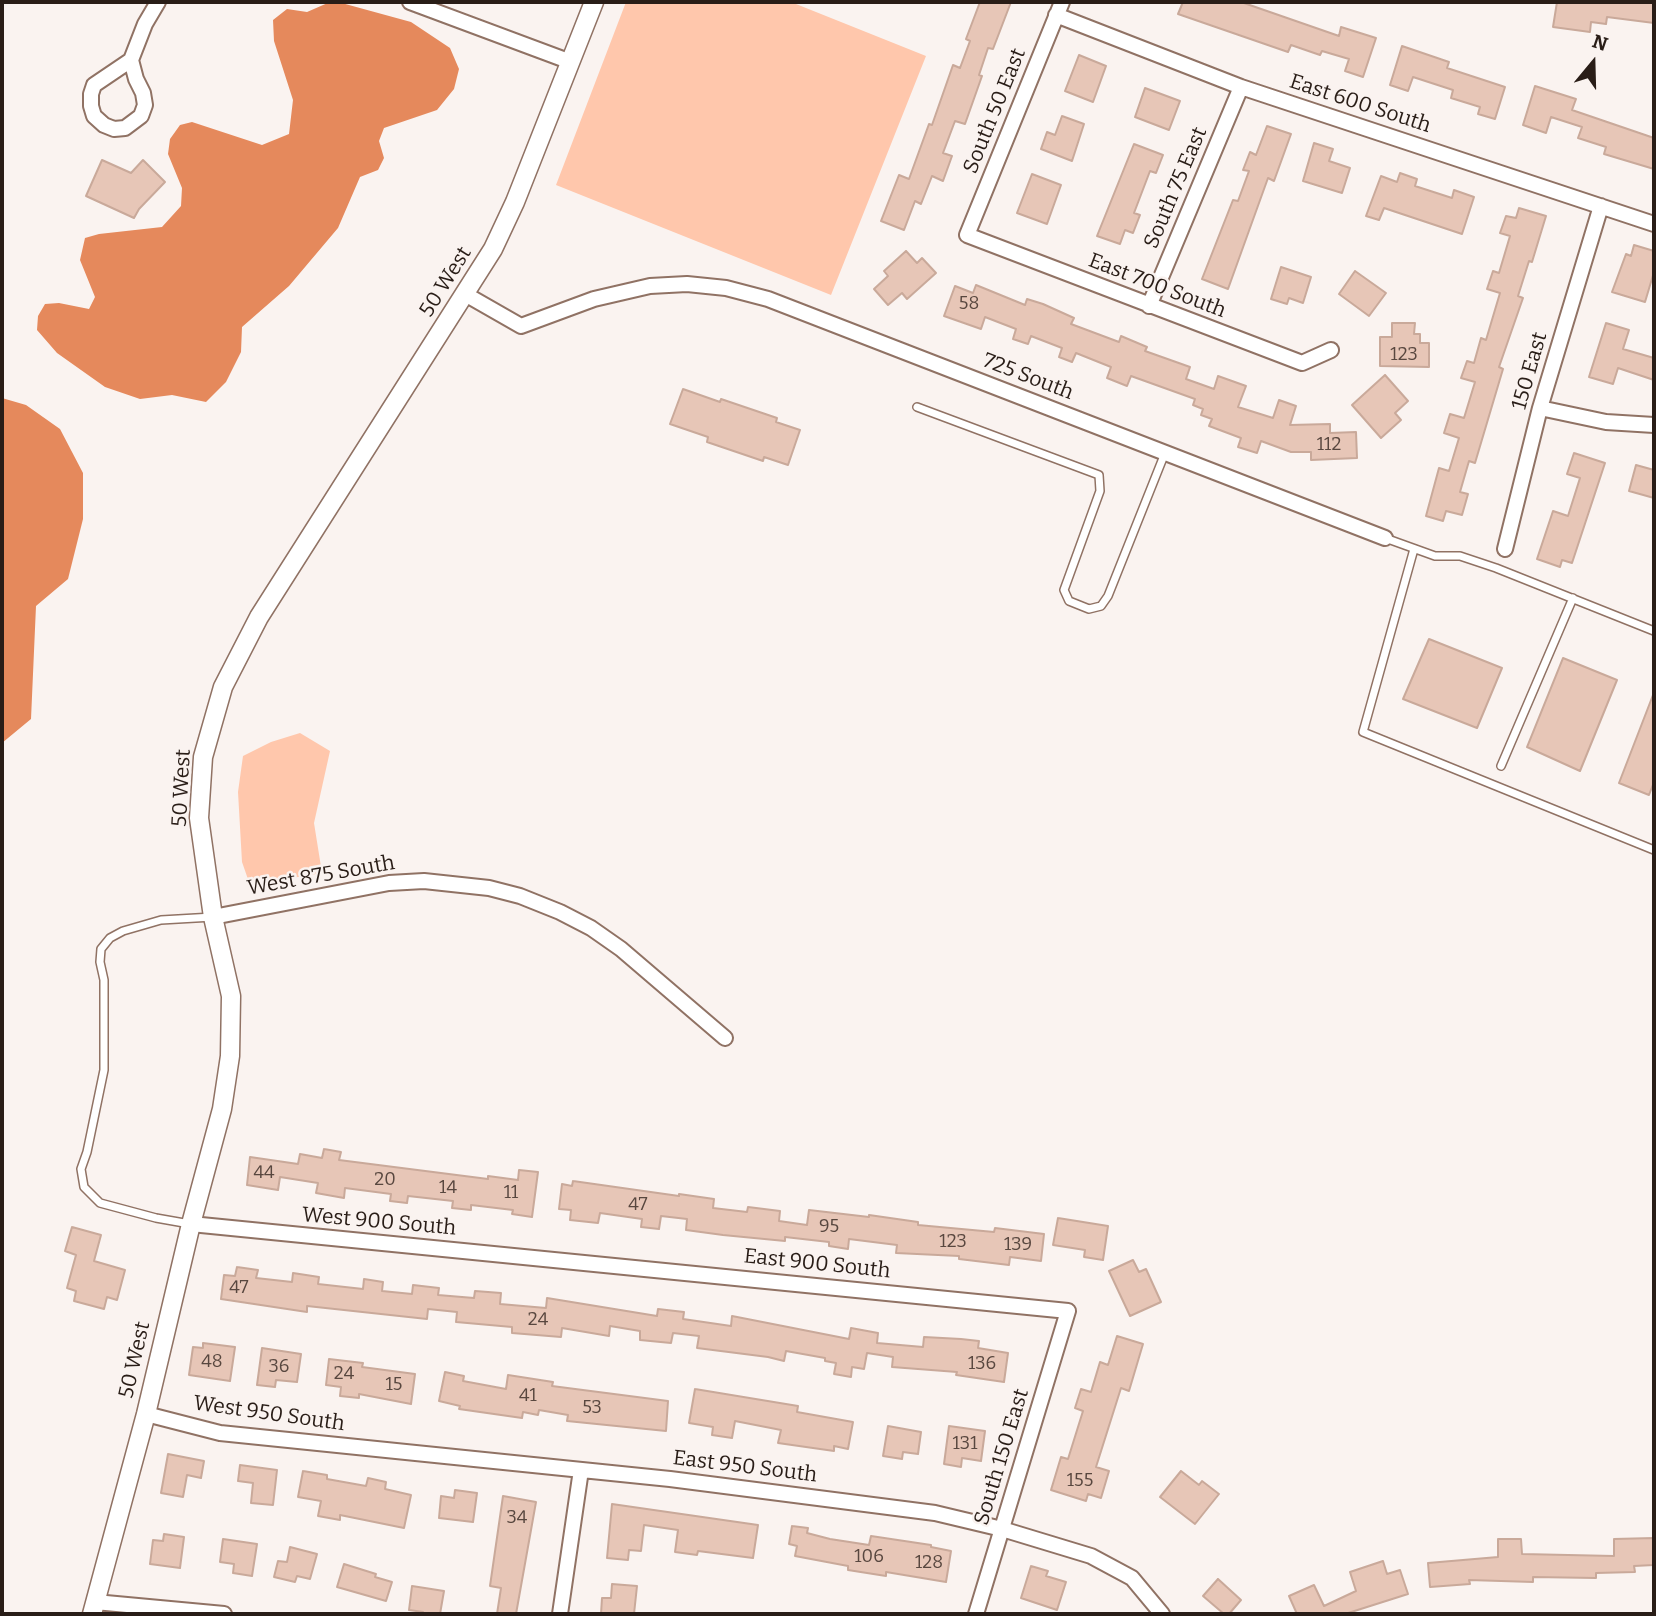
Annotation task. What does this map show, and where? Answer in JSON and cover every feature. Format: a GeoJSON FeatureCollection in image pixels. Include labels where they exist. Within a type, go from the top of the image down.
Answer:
{"type":"FeatureCollection","features":[{"type":"Feature","properties":{"kind":"street"},"geometry":{"type":"LineString","coordinates":[[131,61],[94,85],[90,94],[94,116],[114,129],[125,128],[134,123],[141,116],[145,105],[144,93],[136,79],[131,61],[145,24],[158,2]]}},
{"type":"Feature","properties":{"kind":"street"},"geometry":{"type":"LineString","coordinates":[[410,2],[570,62]]}},
{"type":"Feature","properties":{"kind":"street","name":"50 West"},"geometry":{"type":"LineString","coordinates":[[94,1608],[146,1414],[191,1224],[222,1109],[230,1056],[231,996],[213,917],[199,818],[203,757],[223,687],[259,617],[493,249],[515,202],[594,2]]}},
{"type":"Feature","properties":{"kind":"street","name":"East 600 South"},"geometry":{"type":"LineString","coordinates":[[1059,8],[1241,87],[1654,224]]}},
{"type":"Feature","properties":{"kind":"street","name":"South 50 East"},"geometry":{"type":"LineString","coordinates":[[967,236],[1059,8]]}},
{"type":"Feature","properties":{"kind":"street","name":"South 75 East"},"geometry":{"type":"LineString","coordinates":[[1149,306],[1241,87]]}},
{"type":"Feature","properties":{"kind":"street","name":"150 East"},"geometry":{"type":"LineString","coordinates":[[1505,549],[1540,408],[1601,206]]}},
{"type":"Feature","properties":{"kind":"street","name":"East 700 South"},"geometry":{"type":"LineString","coordinates":[[967,236],[1302,363],[1331,350]]}},
{"type":"Feature","properties":{"kind":"street","name":"725 South"},"geometry":{"type":"LineString","coordinates":[[465,294],[521,326],[594,299],[650,286],[687,284],[726,288],[768,299],[1385,538]]}},
{"type":"Feature","properties":{"kind":"street"},"geometry":{"type":"LineString","coordinates":[[1540,408],[1606,422],[1654,425]]}},
{"type":"Feature","properties":{"kind":"street","name":"West 875 South"},"geometry":{"type":"LineString","coordinates":[[213,917],[389,883],[424,881],[489,888],[520,896],[591,928],[621,949],[725,1038]]}},
{"type":"Feature","properties":{"kind":"street","name":"West 900 South"},"geometry":{"type":"LineString","coordinates":[[191,1224],[562,1260]]}},
{"type":"Feature","properties":{"kind":"street","name":"East 900 South"},"geometry":{"type":"LineString","coordinates":[[562,1260],[1068,1311]]}},
{"type":"Feature","properties":{"kind":"street","name":"South 150 East"},"geometry":{"type":"LineString","coordinates":[[976,1614],[1068,1311]]}},
{"type":"Feature","properties":{"kind":"street","name":"West 950 South"},"geometry":{"type":"LineString","coordinates":[[146,1414],[220,1433],[388,1450]]}},
{"type":"Feature","properties":{"kind":"street","name":"East 950 South"},"geometry":{"type":"LineString","coordinates":[[388,1450],[670,1479],[936,1513],[1002,1528],[1091,1556],[1132,1578],[1162,1614]]}},
{"type":"Feature","properties":{"kind":"street"},"geometry":{"type":"LineString","coordinates":[[560,1614],[580,1470]]}},
{"type":"Feature","properties":{"kind":"street"},"geometry":{"type":"LineString","coordinates":[[94,1608],[224,1614]]}},
{"type":"Feature","properties":{"kind":"lane"},"geometry":{"type":"LineString","coordinates":[[917,407],[1099,475],[1100,491],[1064,590],[1069,601],[1089,609],[1101,606],[1108,596],[1165,453]]}},
{"type":"Feature","properties":{"kind":"lane","name":"725 South"},"geometry":{"type":"LineString","coordinates":[[1385,538],[1435,556],[1460,556],[1496,568],[1654,631]]}},
{"type":"Feature","properties":{"kind":"lane"},"geometry":{"type":"LineString","coordinates":[[1414,549],[1363,733],[1654,850]]}},
{"type":"Feature","properties":{"kind":"lane"},"geometry":{"type":"LineString","coordinates":[[1500,766],[1573,598]]}},
{"type":"Feature","properties":{"kind":"lane"},"geometry":{"type":"LineString","coordinates":[[191,1224],[100,1203],[84,1187],[81,1169],[104,1070],[104,980],[100,962],[101,949],[116,934],[161,920],[213,917]]}},
{"type":"Feature","properties":{"kind":"shaded area"},"geometry":{"type":"Polygon","coordinates":[[[330,2],[411,22],[450,48],[459,69],[454,89],[437,110],[384,128],[379,141],[384,158],[378,170],[360,177],[338,228],[289,286],[242,327],[241,352],[226,382],[206,402],[172,395],[140,399],[105,387],[57,353],[37,330],[38,316],[45,304],[59,303],[89,309],[95,297],[80,260],[85,238],[162,227],[181,206],[182,188],[168,154],[170,139],[180,125],[192,122],[262,145],[289,134],[293,100],[274,41],[273,20],[287,9],[307,12],[330,2]]]}},
{"type":"Feature","properties":{"kind":"shaded area"},"geometry":{"type":"Polygon","coordinates":[[[626,2],[791,2],[926,56],[831,295],[556,185],[626,2]]]}},
{"type":"Feature","properties":{"kind":"shaded area"},"geometry":{"type":"Polygon","coordinates":[[[2,398],[26,405],[60,429],[83,473],[83,519],[68,579],[36,606],[31,719],[2,743],[2,398]]]}},
{"type":"Feature","properties":{"kind":"shaded area"},"geometry":{"type":"Polygon","coordinates":[[[300,733],[330,751],[314,823],[322,873],[250,885],[242,862],[238,792],[243,756],[271,742],[300,733]]]}},
{"type":"Feature","properties":{"kind":"building"},"geometry":{"type":"Polygon","coordinates":[[[980,2],[1011,2],[993,49],[988,48],[979,75],[982,76],[965,124],[955,121],[943,153],[952,156],[943,181],[932,176],[921,204],[915,201],[904,230],[881,221],[899,175],[909,179],[953,65],[960,68],[970,41],[966,39],[980,2]]]}},
{"type":"Feature","properties":{"kind":"building"},"geometry":{"type":"Polygon","coordinates":[[[1183,2],[1241,2],[1339,36],[1341,27],[1376,38],[1363,77],[1345,71],[1349,59],[1322,51],[1320,55],[1291,45],[1288,52],[1178,14],[1183,2]]]}},
{"type":"Feature","properties":{"kind":"building"},"geometry":{"type":"Polygon","coordinates":[[[1557,2],[1654,2],[1654,23],[1607,17],[1606,24],[1591,22],[1590,32],[1553,27],[1557,2]]]}},
{"type":"Feature","properties":{"kind":"building"},"geometry":{"type":"Polygon","coordinates":[[[1402,46],[1449,62],[1447,68],[1505,87],[1495,119],[1478,114],[1480,107],[1451,98],[1453,90],[1413,77],[1408,91],[1390,85],[1402,46]]]}},
{"type":"Feature","properties":{"kind":"building"},"geometry":{"type":"Polygon","coordinates":[[[1079,55],[1106,66],[1093,102],[1065,91],[1079,55]]]}},
{"type":"Feature","properties":{"kind":"building"},"geometry":{"type":"Polygon","coordinates":[[[1535,86],[1576,99],[1572,110],[1654,138],[1654,169],[1604,154],[1606,147],[1578,138],[1582,127],[1551,117],[1546,133],[1523,125],[1535,86]]]}},
{"type":"Feature","properties":{"kind":"building"},"geometry":{"type":"Polygon","coordinates":[[[1145,88],[1180,101],[1169,130],[1135,117],[1145,88]]]}},
{"type":"Feature","properties":{"kind":"building"},"geometry":{"type":"Polygon","coordinates":[[[1062,116],[1084,124],[1072,161],[1041,149],[1047,132],[1055,135],[1062,116]]]}},
{"type":"Feature","properties":{"kind":"building"},"geometry":{"type":"Polygon","coordinates":[[[1267,126],[1291,134],[1274,181],[1268,178],[1228,289],[1202,279],[1233,200],[1238,201],[1249,171],[1243,170],[1250,152],[1256,155],[1267,126]]]}},
{"type":"Feature","properties":{"kind":"building"},"geometry":{"type":"Polygon","coordinates":[[[1314,143],[1333,149],[1329,161],[1350,168],[1342,193],[1303,181],[1314,143]]]}},
{"type":"Feature","properties":{"kind":"building"},"geometry":{"type":"Polygon","coordinates":[[[1134,144],[1163,155],[1156,173],[1150,171],[1134,213],[1140,215],[1133,233],[1125,230],[1120,244],[1097,236],[1134,144]]]}},
{"type":"Feature","properties":{"kind":"building"},"geometry":{"type":"Polygon","coordinates":[[[102,160],[131,173],[143,160],[165,182],[134,218],[86,196],[102,160]]]}},
{"type":"Feature","properties":{"kind":"building"},"geometry":{"type":"Polygon","coordinates":[[[1400,173],[1417,179],[1415,186],[1452,198],[1454,190],[1474,197],[1462,234],[1384,208],[1379,220],[1366,216],[1381,176],[1397,182],[1400,173]]]}},
{"type":"Feature","properties":{"kind":"building"},"geometry":{"type":"Polygon","coordinates":[[[1032,174],[1061,185],[1047,224],[1017,213],[1032,174]]]}},
{"type":"Feature","properties":{"kind":"building"},"geometry":{"type":"Polygon","coordinates":[[[1519,208],[1546,216],[1518,296],[1523,298],[1499,367],[1503,369],[1475,463],[1469,461],[1460,492],[1468,494],[1462,515],[1446,511],[1443,521],[1426,516],[1439,468],[1449,471],[1459,438],[1444,433],[1450,414],[1464,418],[1475,382],[1461,378],[1467,361],[1474,363],[1481,338],[1486,340],[1500,293],[1487,289],[1493,271],[1499,273],[1510,236],[1500,233],[1506,216],[1516,218],[1519,208]]]}},
{"type":"Feature","properties":{"kind":"building"},"geometry":{"type":"Polygon","coordinates":[[[1634,245],[1654,251],[1654,272],[1645,302],[1612,292],[1626,254],[1631,256],[1634,245]]]}},
{"type":"Feature","properties":{"kind":"building"},"geometry":{"type":"Polygon","coordinates":[[[906,251],[917,263],[922,258],[936,273],[907,299],[902,293],[888,305],[874,289],[888,276],[884,271],[906,251]]]}},
{"type":"Feature","properties":{"kind":"building"},"geometry":{"type":"Polygon","coordinates":[[[1281,267],[1311,277],[1303,303],[1289,298],[1287,304],[1271,299],[1281,267]]]}},
{"type":"Feature","properties":{"kind":"building"},"geometry":{"type":"Polygon","coordinates":[[[1355,271],[1386,293],[1369,316],[1339,294],[1355,271]]]}},
{"type":"Feature","properties":{"kind":"building"},"geometry":{"type":"Polygon","coordinates":[[[976,285],[1025,305],[1027,299],[1043,304],[1074,318],[1071,324],[1119,342],[1121,336],[1147,347],[1145,351],[1190,367],[1186,379],[1214,389],[1218,376],[1246,386],[1238,407],[1273,418],[1279,400],[1296,406],[1290,425],[1330,424],[1330,433],[1356,432],[1357,458],[1311,460],[1311,452],[1291,452],[1261,441],[1257,453],[1238,447],[1241,438],[1209,426],[1212,419],[1201,415],[1203,409],[1193,405],[1195,399],[1131,376],[1127,386],[1107,378],[1111,367],[1076,353],[1072,362],[1059,357],[1062,348],[1031,336],[1028,344],[1013,339],[1016,329],[985,317],[981,329],[944,316],[955,286],[973,293],[976,285]]]}},
{"type":"Feature","properties":{"kind":"building"},"geometry":{"type":"Polygon","coordinates":[[[1392,323],[1415,323],[1414,334],[1420,334],[1420,343],[1429,343],[1429,367],[1380,366],[1380,337],[1392,337],[1392,323]]]}},
{"type":"Feature","properties":{"kind":"building"},"geometry":{"type":"Polygon","coordinates":[[[1606,323],[1629,330],[1623,349],[1654,358],[1654,380],[1618,368],[1613,384],[1589,377],[1606,323]]]}},
{"type":"Feature","properties":{"kind":"building"},"geometry":{"type":"Polygon","coordinates":[[[1385,375],[1408,401],[1395,413],[1401,420],[1381,438],[1352,405],[1385,375]]]}},
{"type":"Feature","properties":{"kind":"building"},"geometry":{"type":"Polygon","coordinates":[[[683,389],[777,418],[776,422],[800,430],[788,465],[764,457],[763,461],[707,442],[708,437],[670,424],[683,389]]]}},
{"type":"Feature","properties":{"kind":"building"},"geometry":{"type":"Polygon","coordinates":[[[1574,453],[1605,463],[1572,563],[1562,560],[1560,567],[1537,559],[1553,511],[1568,516],[1580,478],[1567,474],[1574,453]]]}},
{"type":"Feature","properties":{"kind":"building"},"geometry":{"type":"Polygon","coordinates":[[[1636,465],[1654,470],[1654,498],[1629,491],[1636,465]]]}},
{"type":"Feature","properties":{"kind":"building"},"geometry":{"type":"Polygon","coordinates":[[[1429,639],[1502,668],[1477,728],[1403,699],[1429,639]]]}},
{"type":"Feature","properties":{"kind":"building"},"geometry":{"type":"Polygon","coordinates":[[[1563,658],[1617,680],[1580,771],[1527,747],[1563,658]]]}},
{"type":"Feature","properties":{"kind":"building"},"geometry":{"type":"Polygon","coordinates":[[[1653,695],[1654,782],[1649,795],[1619,783],[1653,695]]]}},
{"type":"Feature","properties":{"kind":"building"},"geometry":{"type":"Polygon","coordinates":[[[324,1149],[341,1152],[339,1160],[488,1179],[488,1176],[518,1180],[519,1170],[538,1172],[532,1217],[512,1214],[513,1210],[471,1205],[471,1210],[452,1208],[453,1201],[408,1196],[407,1203],[390,1201],[391,1194],[345,1188],[344,1198],[316,1193],[318,1183],[280,1177],[278,1190],[247,1185],[250,1157],[298,1164],[300,1154],[322,1158],[324,1149]]]}},
{"type":"Feature","properties":{"kind":"building"},"geometry":{"type":"Polygon","coordinates":[[[573,1181],[714,1199],[713,1208],[747,1212],[748,1207],[780,1211],[779,1221],[807,1225],[809,1210],[869,1215],[918,1222],[918,1225],[994,1232],[995,1228],[1044,1234],[1041,1261],[1010,1257],[1009,1265],[959,1259],[959,1256],[896,1253],[897,1245],[849,1239],[848,1249],[829,1246],[829,1242],[785,1237],[785,1241],[723,1235],[686,1230],[687,1219],[661,1216],[659,1229],[641,1227],[642,1219],[600,1213],[598,1223],[570,1220],[571,1210],[559,1209],[562,1184],[572,1186],[573,1181]]]}},
{"type":"Feature","properties":{"kind":"building"},"geometry":{"type":"Polygon","coordinates":[[[1058,1218],[1108,1226],[1103,1260],[1084,1257],[1085,1250],[1053,1245],[1058,1218]]]}},
{"type":"Feature","properties":{"kind":"building"},"geometry":{"type":"Polygon","coordinates":[[[72,1227],[101,1235],[94,1261],[125,1270],[117,1300],[107,1297],[104,1309],[74,1301],[76,1291],[67,1288],[76,1255],[65,1251],[72,1227]]]}},
{"type":"Feature","properties":{"kind":"building"},"geometry":{"type":"Polygon","coordinates":[[[1133,1260],[1139,1272],[1146,1269],[1161,1302],[1130,1316],[1109,1271],[1133,1260]]]}},
{"type":"Feature","properties":{"kind":"building"},"geometry":{"type":"Polygon","coordinates":[[[237,1267],[258,1270],[256,1278],[292,1282],[293,1273],[319,1277],[318,1284],[363,1289],[364,1279],[383,1282],[382,1291],[412,1294],[413,1285],[439,1288],[438,1295],[474,1298],[475,1291],[501,1293],[500,1304],[546,1308],[547,1298],[657,1316],[658,1309],[684,1312],[683,1319],[731,1326],[732,1316],[849,1339],[851,1328],[878,1333],[877,1343],[923,1347],[924,1337],[979,1341],[978,1348],[1008,1353],[1004,1382],[956,1375],[957,1372],[892,1367],[893,1357],[867,1353],[864,1369],[852,1367],[851,1377],[834,1374],[836,1363],[825,1361],[825,1358],[786,1351],[784,1361],[697,1348],[699,1336],[673,1333],[671,1343],[640,1340],[640,1331],[610,1326],[609,1336],[562,1328],[561,1337],[512,1333],[512,1327],[456,1322],[457,1312],[428,1309],[427,1319],[307,1306],[307,1312],[221,1299],[224,1275],[235,1276],[237,1267]]]}},
{"type":"Feature","properties":{"kind":"building"},"geometry":{"type":"Polygon","coordinates":[[[1117,1336],[1143,1344],[1129,1391],[1121,1388],[1096,1467],[1109,1471],[1101,1498],[1088,1494],[1086,1501],[1051,1490],[1061,1457],[1068,1459],[1083,1411],[1075,1408],[1081,1389],[1091,1392],[1100,1362],[1108,1365],[1117,1336]]]}},
{"type":"Feature","properties":{"kind":"building"},"geometry":{"type":"Polygon","coordinates":[[[203,1343],[235,1347],[230,1381],[189,1375],[193,1347],[203,1348],[203,1343]]]}},
{"type":"Feature","properties":{"kind":"building"},"geometry":{"type":"Polygon","coordinates":[[[262,1348],[301,1354],[297,1382],[276,1380],[275,1387],[257,1385],[262,1348]]]}},
{"type":"Feature","properties":{"kind":"building"},"geometry":{"type":"Polygon","coordinates":[[[329,1359],[363,1363],[362,1367],[415,1374],[411,1404],[359,1394],[359,1398],[340,1396],[341,1387],[326,1385],[329,1359]]]}},
{"type":"Feature","properties":{"kind":"building"},"geometry":{"type":"Polygon","coordinates":[[[445,1372],[464,1376],[463,1381],[506,1389],[508,1375],[553,1382],[552,1386],[668,1401],[666,1431],[567,1421],[568,1415],[539,1410],[538,1415],[523,1412],[522,1418],[459,1409],[460,1406],[439,1401],[445,1372]]]}},
{"type":"Feature","properties":{"kind":"building"},"geometry":{"type":"Polygon","coordinates":[[[695,1389],[798,1406],[797,1412],[853,1422],[848,1449],[834,1446],[834,1451],[778,1443],[781,1430],[735,1421],[732,1438],[712,1435],[713,1427],[689,1423],[695,1389]]]}},
{"type":"Feature","properties":{"kind":"building"},"geometry":{"type":"Polygon","coordinates":[[[888,1426],[921,1432],[918,1454],[903,1452],[902,1459],[883,1456],[888,1426]]]}},
{"type":"Feature","properties":{"kind":"building"},"geometry":{"type":"Polygon","coordinates":[[[949,1426],[985,1431],[981,1461],[962,1458],[961,1467],[944,1464],[949,1426]]]}},
{"type":"Feature","properties":{"kind":"building"},"geometry":{"type":"Polygon","coordinates":[[[168,1454],[204,1461],[201,1478],[187,1475],[183,1497],[161,1493],[168,1454]]]}},
{"type":"Feature","properties":{"kind":"building"},"geometry":{"type":"Polygon","coordinates":[[[240,1465],[277,1470],[273,1505],[251,1503],[253,1483],[238,1481],[240,1465]]]}},
{"type":"Feature","properties":{"kind":"building"},"geometry":{"type":"Polygon","coordinates":[[[303,1471],[327,1475],[327,1479],[366,1486],[368,1478],[386,1482],[385,1489],[411,1495],[404,1528],[340,1515],[340,1520],[318,1516],[321,1501],[298,1497],[303,1471]]]}},
{"type":"Feature","properties":{"kind":"building"},"geometry":{"type":"Polygon","coordinates":[[[1181,1471],[1199,1485],[1202,1481],[1219,1494],[1195,1524],[1160,1497],[1181,1471]]]}},
{"type":"Feature","properties":{"kind":"building"},"geometry":{"type":"Polygon","coordinates":[[[455,1490],[477,1493],[473,1522],[439,1518],[441,1496],[454,1498],[455,1490]]]}},
{"type":"Feature","properties":{"kind":"building"},"geometry":{"type":"Polygon","coordinates":[[[503,1496],[536,1502],[516,1614],[497,1614],[501,1588],[490,1586],[503,1496]]]}},
{"type":"Feature","properties":{"kind":"building"},"geometry":{"type":"Polygon","coordinates":[[[612,1504],[758,1525],[753,1558],[698,1551],[697,1555],[675,1552],[678,1530],[644,1525],[641,1551],[629,1550],[628,1560],[607,1558],[612,1504]]]}},
{"type":"Feature","properties":{"kind":"building"},"geometry":{"type":"Polygon","coordinates":[[[792,1526],[808,1528],[807,1533],[830,1539],[869,1545],[871,1536],[931,1545],[951,1551],[946,1582],[886,1572],[886,1576],[848,1570],[848,1566],[795,1556],[797,1546],[789,1544],[792,1526]]]}},
{"type":"Feature","properties":{"kind":"building"},"geometry":{"type":"Polygon","coordinates":[[[164,1534],[184,1537],[180,1568],[150,1564],[153,1540],[163,1541],[164,1534]]]}},
{"type":"Feature","properties":{"kind":"building"},"geometry":{"type":"Polygon","coordinates":[[[1654,1538],[1654,1565],[1634,1566],[1635,1572],[1596,1573],[1596,1578],[1533,1577],[1533,1582],[1469,1580],[1470,1584],[1430,1587],[1428,1563],[1498,1557],[1498,1539],[1521,1539],[1522,1554],[1614,1556],[1614,1539],[1654,1538]]]}},
{"type":"Feature","properties":{"kind":"building"},"geometry":{"type":"Polygon","coordinates":[[[223,1539],[257,1544],[252,1576],[233,1573],[234,1564],[220,1562],[223,1539]]]}},
{"type":"Feature","properties":{"kind":"building"},"geometry":{"type":"Polygon","coordinates":[[[290,1547],[317,1554],[310,1579],[297,1576],[295,1582],[274,1577],[278,1561],[287,1562],[290,1547]]]}},
{"type":"Feature","properties":{"kind":"building"},"geometry":{"type":"Polygon","coordinates":[[[1383,1561],[1387,1574],[1400,1570],[1408,1594],[1345,1614],[1297,1614],[1289,1596],[1314,1585],[1324,1606],[1356,1591],[1350,1572],[1383,1561]]]}},
{"type":"Feature","properties":{"kind":"building"},"geometry":{"type":"Polygon","coordinates":[[[344,1564],[392,1582],[386,1601],[337,1587],[344,1564]]]}},
{"type":"Feature","properties":{"kind":"building"},"geometry":{"type":"Polygon","coordinates":[[[1031,1566],[1048,1571],[1046,1576],[1066,1582],[1057,1610],[1021,1598],[1031,1566]]]}},
{"type":"Feature","properties":{"kind":"building"},"geometry":{"type":"Polygon","coordinates":[[[1218,1579],[1241,1600],[1229,1614],[1224,1614],[1203,1596],[1218,1579]]]}},
{"type":"Feature","properties":{"kind":"building"},"geometry":{"type":"Polygon","coordinates":[[[612,1584],[637,1586],[634,1614],[601,1614],[602,1598],[611,1598],[612,1584]]]}},
{"type":"Feature","properties":{"kind":"building"},"geometry":{"type":"Polygon","coordinates":[[[412,1586],[444,1591],[440,1614],[423,1614],[409,1610],[412,1586]]]}}]}
